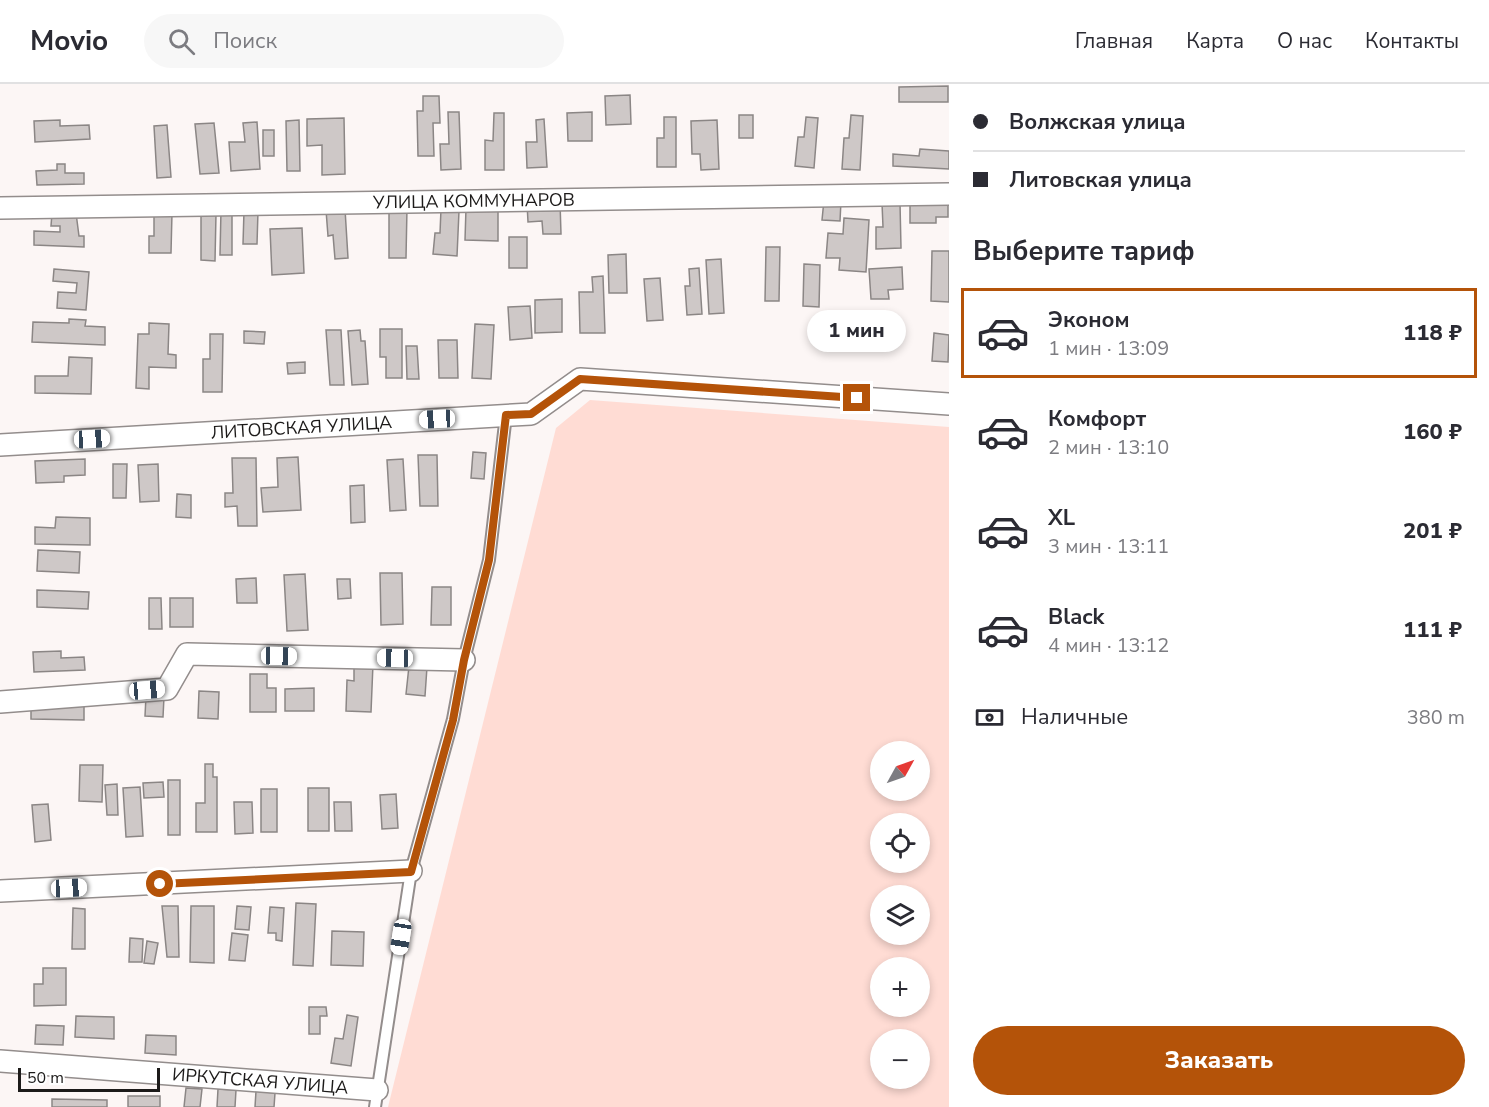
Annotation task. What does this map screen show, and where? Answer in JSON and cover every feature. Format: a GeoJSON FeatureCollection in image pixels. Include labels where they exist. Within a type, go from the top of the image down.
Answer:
{"type":"FeatureCollection","features":[{"type":"Feature","properties":{"kind":"street","name":"УЛИЦА КОММУНАРОВ"},"geometry":{"type":"LineString","coordinates":[[0,208],[949,194]]}},
{"type":"Feature","properties":{"kind":"street","name":"ЛИТОВСКАЯ УЛИЦА"},"geometry":{"type":"LineString","coordinates":[[0,445],[531,414],[580,379],[949,404]]}},
{"type":"Feature","properties":{"kind":"street"},"geometry":{"type":"LineString","coordinates":[[0,702],[167,689],[187,654],[464,660]]}},
{"type":"Feature","properties":{"kind":"street"},"geometry":{"type":"LineString","coordinates":[[0,891],[411,872]]}},
{"type":"Feature","properties":{"kind":"street","name":"ИРКУТСКАЯ УЛИЦА"},"geometry":{"type":"LineString","coordinates":[[0,1061],[376,1098]]}},
{"type":"Feature","properties":{"kind":"lane"},"geometry":{"type":"LineString","coordinates":[[376,1098],[411,872],[453,720],[464,660],[489,560],[506,415]]}},
{"type":"Feature","properties":{"kind":"shaded area"},"geometry":{"type":"Polygon","coordinates":[[[590,400],[949,427],[949,1107],[388,1107],[556,428],[590,400]]]}},
{"type":"Feature","properties":{"kind":"building"},"geometry":{"type":"Polygon","coordinates":[[[948,86],[948,102],[899,102],[899,87],[948,86]]]}},
{"type":"Feature","properties":{"kind":"building"},"geometry":{"type":"Polygon","coordinates":[[[630,95],[631,124],[606,125],[605,96],[630,95]]]}},
{"type":"Feature","properties":{"kind":"building"},"geometry":{"type":"Polygon","coordinates":[[[423,96],[439,96],[440,123],[433,123],[434,156],[418,156],[417,111],[423,111],[423,96]]]}},
{"type":"Feature","properties":{"kind":"building"},"geometry":{"type":"Polygon","coordinates":[[[448,112],[459,112],[461,169],[441,170],[440,144],[449,144],[448,112]]]}},
{"type":"Feature","properties":{"kind":"building"},"geometry":{"type":"Polygon","coordinates":[[[592,112],[592,141],[568,141],[567,113],[592,112]]]}},
{"type":"Feature","properties":{"kind":"building"},"geometry":{"type":"Polygon","coordinates":[[[494,113],[504,113],[504,170],[485,170],[485,140],[493,141],[494,113]]]}},
{"type":"Feature","properties":{"kind":"building"},"geometry":{"type":"Polygon","coordinates":[[[739,115],[753,115],[753,138],[739,138],[739,115]]]}},
{"type":"Feature","properties":{"kind":"building"},"geometry":{"type":"Polygon","coordinates":[[[851,115],[863,116],[860,170],[842,169],[844,138],[849,138],[851,115]]]}},
{"type":"Feature","properties":{"kind":"building"},"geometry":{"type":"Polygon","coordinates":[[[664,117],[676,117],[676,167],[657,167],[657,138],[664,138],[664,117]]]}},
{"type":"Feature","properties":{"kind":"building"},"geometry":{"type":"Polygon","coordinates":[[[806,117],[818,118],[814,168],[795,166],[798,137],[804,137],[806,117]]]}},
{"type":"Feature","properties":{"kind":"building"},"geometry":{"type":"Polygon","coordinates":[[[344,118],[345,174],[322,175],[322,145],[307,146],[307,119],[344,118]]]}},
{"type":"Feature","properties":{"kind":"building"},"geometry":{"type":"Polygon","coordinates":[[[544,119],[547,167],[527,168],[526,142],[537,142],[536,120],[544,119]]]}},
{"type":"Feature","properties":{"kind":"building"},"geometry":{"type":"Polygon","coordinates":[[[60,120],[60,126],[89,125],[90,139],[35,142],[34,121],[60,120]]]}},
{"type":"Feature","properties":{"kind":"building"},"geometry":{"type":"Polygon","coordinates":[[[299,120],[300,171],[287,171],[286,121],[299,120]]]}},
{"type":"Feature","properties":{"kind":"building"},"geometry":{"type":"Polygon","coordinates":[[[717,120],[719,169],[701,170],[700,154],[692,154],[691,121],[717,120]]]}},
{"type":"Feature","properties":{"kind":"building"},"geometry":{"type":"Polygon","coordinates":[[[257,122],[260,169],[231,171],[229,142],[245,142],[243,123],[257,122]]]}},
{"type":"Feature","properties":{"kind":"building"},"geometry":{"type":"Polygon","coordinates":[[[214,123],[219,173],[200,174],[195,124],[214,123]]]}},
{"type":"Feature","properties":{"kind":"building"},"geometry":{"type":"Polygon","coordinates":[[[167,125],[171,177],[157,178],[154,126],[167,125]]]}},
{"type":"Feature","properties":{"kind":"building"},"geometry":{"type":"Polygon","coordinates":[[[263,130],[274,130],[274,156],[263,156],[263,130]]]}},
{"type":"Feature","properties":{"kind":"building"},"geometry":{"type":"Polygon","coordinates":[[[920,149],[949,151],[949,169],[893,166],[893,154],[919,156],[920,149]]]}},
{"type":"Feature","properties":{"kind":"building"},"geometry":{"type":"Polygon","coordinates":[[[57,164],[65,164],[65,173],[84,173],[84,184],[37,185],[36,171],[57,170],[57,164]]]}},
{"type":"Feature","properties":{"kind":"building"},"geometry":{"type":"Polygon","coordinates":[[[824,200],[841,201],[840,221],[822,220],[824,200]]]}},
{"type":"Feature","properties":{"kind":"building"},"geometry":{"type":"Polygon","coordinates":[[[910,200],[948,201],[948,217],[936,217],[936,223],[910,223],[910,200]]]}},
{"type":"Feature","properties":{"kind":"building"},"geometry":{"type":"Polygon","coordinates":[[[560,202],[561,234],[543,234],[542,221],[528,222],[527,203],[560,202]]]}},
{"type":"Feature","properties":{"kind":"building"},"geometry":{"type":"Polygon","coordinates":[[[882,203],[900,203],[901,248],[876,249],[876,227],[883,227],[882,203]]]}},
{"type":"Feature","properties":{"kind":"building"},"geometry":{"type":"Polygon","coordinates":[[[389,208],[407,208],[406,258],[389,258],[389,208]]]}},
{"type":"Feature","properties":{"kind":"building"},"geometry":{"type":"Polygon","coordinates":[[[466,208],[498,209],[498,241],[465,240],[466,208]]]}},
{"type":"Feature","properties":{"kind":"building"},"geometry":{"type":"Polygon","coordinates":[[[345,209],[348,258],[335,259],[333,235],[328,236],[326,210],[345,209]]]}},
{"type":"Feature","properties":{"kind":"building"},"geometry":{"type":"Polygon","coordinates":[[[441,209],[459,211],[457,256],[433,254],[435,233],[440,233],[441,209]]]}},
{"type":"Feature","properties":{"kind":"building"},"geometry":{"type":"Polygon","coordinates":[[[221,210],[232,210],[232,255],[220,255],[221,210]]]}},
{"type":"Feature","properties":{"kind":"building"},"geometry":{"type":"Polygon","coordinates":[[[244,211],[258,211],[257,244],[243,244],[244,211]]]}},
{"type":"Feature","properties":{"kind":"building"},"geometry":{"type":"Polygon","coordinates":[[[52,213],[76,213],[79,236],[84,236],[84,247],[34,245],[34,231],[60,232],[60,226],[51,226],[52,213]]]}},
{"type":"Feature","properties":{"kind":"building"},"geometry":{"type":"Polygon","coordinates":[[[154,213],[172,213],[171,253],[149,253],[149,236],[154,236],[154,213]]]}},
{"type":"Feature","properties":{"kind":"building"},"geometry":{"type":"Polygon","coordinates":[[[201,214],[216,214],[215,261],[201,260],[201,214]]]}},
{"type":"Feature","properties":{"kind":"building"},"geometry":{"type":"Polygon","coordinates":[[[844,218],[869,220],[866,272],[839,270],[840,258],[826,258],[828,233],[843,234],[844,218]]]}},
{"type":"Feature","properties":{"kind":"building"},"geometry":{"type":"Polygon","coordinates":[[[302,228],[304,273],[272,275],[270,229],[302,228]]]}},
{"type":"Feature","properties":{"kind":"building"},"geometry":{"type":"Polygon","coordinates":[[[509,237],[527,237],[527,268],[509,268],[509,237]]]}},
{"type":"Feature","properties":{"kind":"building"},"geometry":{"type":"Polygon","coordinates":[[[766,247],[780,247],[779,301],[765,301],[766,247]]]}},
{"type":"Feature","properties":{"kind":"building"},"geometry":{"type":"Polygon","coordinates":[[[932,251],[949,251],[949,302],[931,301],[932,251]]]}},
{"type":"Feature","properties":{"kind":"building"},"geometry":{"type":"Polygon","coordinates":[[[626,254],[627,293],[609,293],[608,255],[626,254]]]}},
{"type":"Feature","properties":{"kind":"building"},"geometry":{"type":"Polygon","coordinates":[[[721,259],[724,313],[709,314],[706,260],[721,259]]]}},
{"type":"Feature","properties":{"kind":"building"},"geometry":{"type":"Polygon","coordinates":[[[804,264],[820,265],[819,307],[803,306],[804,264]]]}},
{"type":"Feature","properties":{"kind":"building"},"geometry":{"type":"Polygon","coordinates":[[[902,267],[903,289],[888,290],[889,299],[871,299],[869,269],[902,267]]]}},
{"type":"Feature","properties":{"kind":"building"},"geometry":{"type":"Polygon","coordinates":[[[699,268],[702,314],[687,315],[685,286],[690,286],[689,269],[699,268]]]}},
{"type":"Feature","properties":{"kind":"building"},"geometry":{"type":"Polygon","coordinates":[[[54,269],[89,272],[86,310],[57,308],[58,292],[76,293],[77,283],[53,281],[54,269]]]}},
{"type":"Feature","properties":{"kind":"building"},"geometry":{"type":"Polygon","coordinates":[[[603,276],[605,333],[580,333],[579,292],[593,292],[592,277],[603,276]]]}},
{"type":"Feature","properties":{"kind":"building"},"geometry":{"type":"Polygon","coordinates":[[[660,278],[663,320],[647,321],[644,279],[660,278]]]}},
{"type":"Feature","properties":{"kind":"building"},"geometry":{"type":"Polygon","coordinates":[[[562,299],[562,332],[535,333],[535,300],[562,299]]]}},
{"type":"Feature","properties":{"kind":"building"},"geometry":{"type":"Polygon","coordinates":[[[530,306],[532,338],[510,340],[508,307],[530,306]]]}},
{"type":"Feature","properties":{"kind":"building"},"geometry":{"type":"Polygon","coordinates":[[[69,319],[86,320],[85,326],[105,327],[105,345],[32,342],[33,322],[69,323],[69,319]]]}},
{"type":"Feature","properties":{"kind":"building"},"geometry":{"type":"Polygon","coordinates":[[[149,323],[169,324],[168,354],[176,355],[176,368],[149,367],[149,389],[136,388],[138,334],[149,334],[149,323]]]}},
{"type":"Feature","properties":{"kind":"building"},"geometry":{"type":"Polygon","coordinates":[[[475,324],[494,325],[491,379],[472,378],[475,324]]]}},
{"type":"Feature","properties":{"kind":"building"},"geometry":{"type":"Polygon","coordinates":[[[380,329],[402,329],[402,378],[386,378],[386,357],[380,357],[380,329]]]}},
{"type":"Feature","properties":{"kind":"building"},"geometry":{"type":"Polygon","coordinates":[[[326,330],[341,330],[344,385],[330,385],[326,330]]]}},
{"type":"Feature","properties":{"kind":"building"},"geometry":{"type":"Polygon","coordinates":[[[360,330],[361,341],[365,341],[368,384],[352,385],[348,331],[360,330]]]}},
{"type":"Feature","properties":{"kind":"building"},"geometry":{"type":"Polygon","coordinates":[[[244,331],[265,332],[264,344],[244,343],[244,331]]]}},
{"type":"Feature","properties":{"kind":"building"},"geometry":{"type":"Polygon","coordinates":[[[934,333],[949,335],[948,362],[932,361],[934,333]]]}},
{"type":"Feature","properties":{"kind":"building"},"geometry":{"type":"Polygon","coordinates":[[[210,334],[223,334],[222,392],[203,392],[203,359],[210,359],[210,334]]]}},
{"type":"Feature","properties":{"kind":"building"},"geometry":{"type":"Polygon","coordinates":[[[438,340],[457,340],[458,378],[439,378],[438,340]]]}},
{"type":"Feature","properties":{"kind":"building"},"geometry":{"type":"Polygon","coordinates":[[[406,346],[417,346],[419,379],[407,379],[406,346]]]}},
{"type":"Feature","properties":{"kind":"building"},"geometry":{"type":"Polygon","coordinates":[[[69,357],[92,358],[91,394],[35,393],[35,376],[68,376],[69,357]]]}},
{"type":"Feature","properties":{"kind":"building"},"geometry":{"type":"Polygon","coordinates":[[[305,362],[305,373],[288,374],[287,363],[305,362]]]}},
{"type":"Feature","properties":{"kind":"building"},"geometry":{"type":"Polygon","coordinates":[[[473,452],[486,453],[484,479],[471,478],[473,452]]]}},
{"type":"Feature","properties":{"kind":"building"},"geometry":{"type":"Polygon","coordinates":[[[418,455],[437,455],[438,506],[420,506],[418,455]]]}},
{"type":"Feature","properties":{"kind":"building"},"geometry":{"type":"Polygon","coordinates":[[[298,457],[301,510],[263,512],[261,488],[278,487],[277,458],[298,457]]]}},
{"type":"Feature","properties":{"kind":"building"},"geometry":{"type":"Polygon","coordinates":[[[232,458],[256,458],[257,526],[238,526],[237,506],[225,507],[225,493],[233,493],[232,458]]]}},
{"type":"Feature","properties":{"kind":"building"},"geometry":{"type":"Polygon","coordinates":[[[85,459],[85,475],[64,476],[64,482],[36,483],[35,461],[85,459]]]}},
{"type":"Feature","properties":{"kind":"building"},"geometry":{"type":"Polygon","coordinates":[[[403,459],[406,510],[390,511],[387,460],[403,459]]]}},
{"type":"Feature","properties":{"kind":"building"},"geometry":{"type":"Polygon","coordinates":[[[113,464],[127,464],[126,498],[113,498],[113,464]]]}},
{"type":"Feature","properties":{"kind":"building"},"geometry":{"type":"Polygon","coordinates":[[[158,464],[159,501],[140,502],[138,465],[158,464]]]}},
{"type":"Feature","properties":{"kind":"building"},"geometry":{"type":"Polygon","coordinates":[[[364,485],[365,522],[351,523],[350,486],[364,485]]]}},
{"type":"Feature","properties":{"kind":"building"},"geometry":{"type":"Polygon","coordinates":[[[177,494],[191,495],[191,518],[176,517],[177,494]]]}},
{"type":"Feature","properties":{"kind":"building"},"geometry":{"type":"Polygon","coordinates":[[[56,517],[90,518],[90,545],[35,544],[35,527],[55,528],[56,517]]]}},
{"type":"Feature","properties":{"kind":"building"},"geometry":{"type":"Polygon","coordinates":[[[38,550],[80,552],[79,573],[37,571],[38,550]]]}},
{"type":"Feature","properties":{"kind":"building"},"geometry":{"type":"Polygon","coordinates":[[[380,573],[402,573],[403,624],[381,625],[380,573]]]}},
{"type":"Feature","properties":{"kind":"building"},"geometry":{"type":"Polygon","coordinates":[[[305,574],[308,630],[287,631],[284,575],[305,574]]]}},
{"type":"Feature","properties":{"kind":"building"},"geometry":{"type":"Polygon","coordinates":[[[256,578],[257,603],[237,603],[236,579],[256,578]]]}},
{"type":"Feature","properties":{"kind":"building"},"geometry":{"type":"Polygon","coordinates":[[[337,579],[350,579],[351,598],[338,599],[337,579]]]}},
{"type":"Feature","properties":{"kind":"building"},"geometry":{"type":"Polygon","coordinates":[[[432,587],[451,587],[451,625],[431,625],[432,587]]]}},
{"type":"Feature","properties":{"kind":"building"},"geometry":{"type":"Polygon","coordinates":[[[37,590],[89,592],[88,609],[37,607],[37,590]]]}},
{"type":"Feature","properties":{"kind":"building"},"geometry":{"type":"Polygon","coordinates":[[[149,598],[161,598],[162,629],[149,629],[149,598]]]}},
{"type":"Feature","properties":{"kind":"building"},"geometry":{"type":"Polygon","coordinates":[[[170,598],[193,598],[193,627],[170,627],[170,598]]]}},
{"type":"Feature","properties":{"kind":"building"},"geometry":{"type":"Polygon","coordinates":[[[61,651],[61,658],[84,657],[85,670],[34,672],[33,652],[61,651]]]}},
{"type":"Feature","properties":{"kind":"building"},"geometry":{"type":"Polygon","coordinates":[[[354,663],[373,664],[371,712],[346,711],[347,680],[354,681],[354,663]]]}},
{"type":"Feature","properties":{"kind":"building"},"geometry":{"type":"Polygon","coordinates":[[[409,666],[427,667],[425,696],[406,694],[409,666]]]}},
{"type":"Feature","properties":{"kind":"building"},"geometry":{"type":"Polygon","coordinates":[[[250,674],[267,674],[267,688],[276,688],[276,712],[250,712],[250,674]]]}},
{"type":"Feature","properties":{"kind":"building"},"geometry":{"type":"Polygon","coordinates":[[[314,688],[314,711],[285,711],[285,689],[314,688]]]}},
{"type":"Feature","properties":{"kind":"building"},"geometry":{"type":"Polygon","coordinates":[[[199,691],[219,692],[218,719],[198,718],[199,691]]]}},
{"type":"Feature","properties":{"kind":"building"},"geometry":{"type":"Polygon","coordinates":[[[146,696],[164,697],[163,717],[145,716],[146,696]]]}},
{"type":"Feature","properties":{"kind":"building"},"geometry":{"type":"Polygon","coordinates":[[[31,702],[84,703],[84,720],[31,719],[31,702]]]}},
{"type":"Feature","properties":{"kind":"building"},"geometry":{"type":"Polygon","coordinates":[[[205,764],[213,764],[213,777],[217,777],[217,832],[196,832],[196,803],[205,803],[205,764]]]}},
{"type":"Feature","properties":{"kind":"building"},"geometry":{"type":"Polygon","coordinates":[[[80,765],[103,765],[102,802],[79,801],[80,765]]]}},
{"type":"Feature","properties":{"kind":"building"},"geometry":{"type":"Polygon","coordinates":[[[168,780],[180,780],[180,835],[168,835],[168,780]]]}},
{"type":"Feature","properties":{"kind":"building"},"geometry":{"type":"Polygon","coordinates":[[[163,782],[164,797],[144,798],[143,783],[163,782]]]}},
{"type":"Feature","properties":{"kind":"building"},"geometry":{"type":"Polygon","coordinates":[[[117,784],[118,815],[107,815],[105,785],[117,784]]]}},
{"type":"Feature","properties":{"kind":"building"},"geometry":{"type":"Polygon","coordinates":[[[140,787],[143,836],[126,837],[123,788],[140,787]]]}},
{"type":"Feature","properties":{"kind":"building"},"geometry":{"type":"Polygon","coordinates":[[[308,788],[329,788],[329,831],[308,831],[308,788]]]}},
{"type":"Feature","properties":{"kind":"building"},"geometry":{"type":"Polygon","coordinates":[[[261,789],[277,789],[277,832],[261,832],[261,789]]]}},
{"type":"Feature","properties":{"kind":"building"},"geometry":{"type":"Polygon","coordinates":[[[396,794],[398,828],[382,829],[380,795],[396,794]]]}},
{"type":"Feature","properties":{"kind":"building"},"geometry":{"type":"Polygon","coordinates":[[[234,802],[252,802],[253,833],[235,834],[234,802]]]}},
{"type":"Feature","properties":{"kind":"building"},"geometry":{"type":"Polygon","coordinates":[[[334,802],[351,802],[352,831],[335,831],[334,802]]]}},
{"type":"Feature","properties":{"kind":"building"},"geometry":{"type":"Polygon","coordinates":[[[48,804],[51,840],[35,842],[32,805],[48,804]]]}},
{"type":"Feature","properties":{"kind":"building"},"geometry":{"type":"Polygon","coordinates":[[[296,903],[316,904],[313,966],[293,965],[296,903]]]}},
{"type":"Feature","properties":{"kind":"building"},"geometry":{"type":"Polygon","coordinates":[[[162,906],[178,906],[179,957],[167,957],[162,906]]]}},
{"type":"Feature","properties":{"kind":"building"},"geometry":{"type":"Polygon","coordinates":[[[191,906],[214,906],[214,963],[190,962],[191,906]]]}},
{"type":"Feature","properties":{"kind":"building"},"geometry":{"type":"Polygon","coordinates":[[[237,906],[251,907],[249,930],[235,929],[237,906]]]}},
{"type":"Feature","properties":{"kind":"building"},"geometry":{"type":"Polygon","coordinates":[[[270,907],[284,908],[282,941],[276,940],[276,933],[268,933],[270,907]]]}},
{"type":"Feature","properties":{"kind":"building"},"geometry":{"type":"Polygon","coordinates":[[[73,908],[85,909],[85,949],[72,949],[73,908]]]}},
{"type":"Feature","properties":{"kind":"building"},"geometry":{"type":"Polygon","coordinates":[[[332,931],[364,932],[363,966],[331,965],[332,931]]]}},
{"type":"Feature","properties":{"kind":"building"},"geometry":{"type":"Polygon","coordinates":[[[232,933],[248,935],[245,961],[229,960],[232,933]]]}},
{"type":"Feature","properties":{"kind":"building"},"geometry":{"type":"Polygon","coordinates":[[[130,938],[143,939],[142,962],[129,962],[130,938]]]}},
{"type":"Feature","properties":{"kind":"building"},"geometry":{"type":"Polygon","coordinates":[[[147,941],[158,943],[154,964],[144,963],[147,941]]]}},
{"type":"Feature","properties":{"kind":"building"},"geometry":{"type":"Polygon","coordinates":[[[43,968],[66,968],[66,1005],[34,1006],[34,984],[43,984],[43,968]]]}},
{"type":"Feature","properties":{"kind":"building"},"geometry":{"type":"Polygon","coordinates":[[[309,1007],[326,1007],[327,1016],[320,1016],[320,1034],[309,1034],[309,1007]]]}},
{"type":"Feature","properties":{"kind":"building"},"geometry":{"type":"Polygon","coordinates":[[[347,1015],[358,1017],[351,1066],[331,1063],[335,1038],[343,1039],[347,1015]]]}},
{"type":"Feature","properties":{"kind":"building"},"geometry":{"type":"Polygon","coordinates":[[[76,1016],[114,1017],[114,1039],[75,1037],[76,1016]]]}},
{"type":"Feature","properties":{"kind":"building"},"geometry":{"type":"Polygon","coordinates":[[[36,1025],[64,1026],[63,1045],[35,1044],[36,1025]]]}},
{"type":"Feature","properties":{"kind":"building"},"geometry":{"type":"Polygon","coordinates":[[[146,1035],[176,1036],[176,1055],[145,1053],[146,1035]]]}},
{"type":"Feature","properties":{"kind":"building"},"geometry":{"type":"Polygon","coordinates":[[[186,1088],[202,1089],[200,1107],[184,1107],[186,1088]]]}},
{"type":"Feature","properties":{"kind":"building"},"geometry":{"type":"Polygon","coordinates":[[[218,1089],[236,1090],[235,1107],[217,1107],[218,1089]]]}},
{"type":"Feature","properties":{"kind":"building"},"geometry":{"type":"Polygon","coordinates":[[[256,1091],[275,1093],[274,1107],[255,1107],[256,1091]]]}},
{"type":"Feature","properties":{"kind":"building"},"geometry":{"type":"Polygon","coordinates":[[[128,1096],[160,1096],[160,1107],[128,1107],[128,1096]]]}},
{"type":"Feature","properties":{"kind":"building"},"geometry":{"type":"Polygon","coordinates":[[[52,1099],[107,1100],[107,1107],[52,1107],[52,1099]]]}},
{"type":"Feature","properties":{"kind":"route"},"geometry":{"type":"LineString","coordinates":[[160,884],[411,872],[453,720],[464,660],[489,560],[506,415],[531,414],[580,379],[857,398]]}}]}
